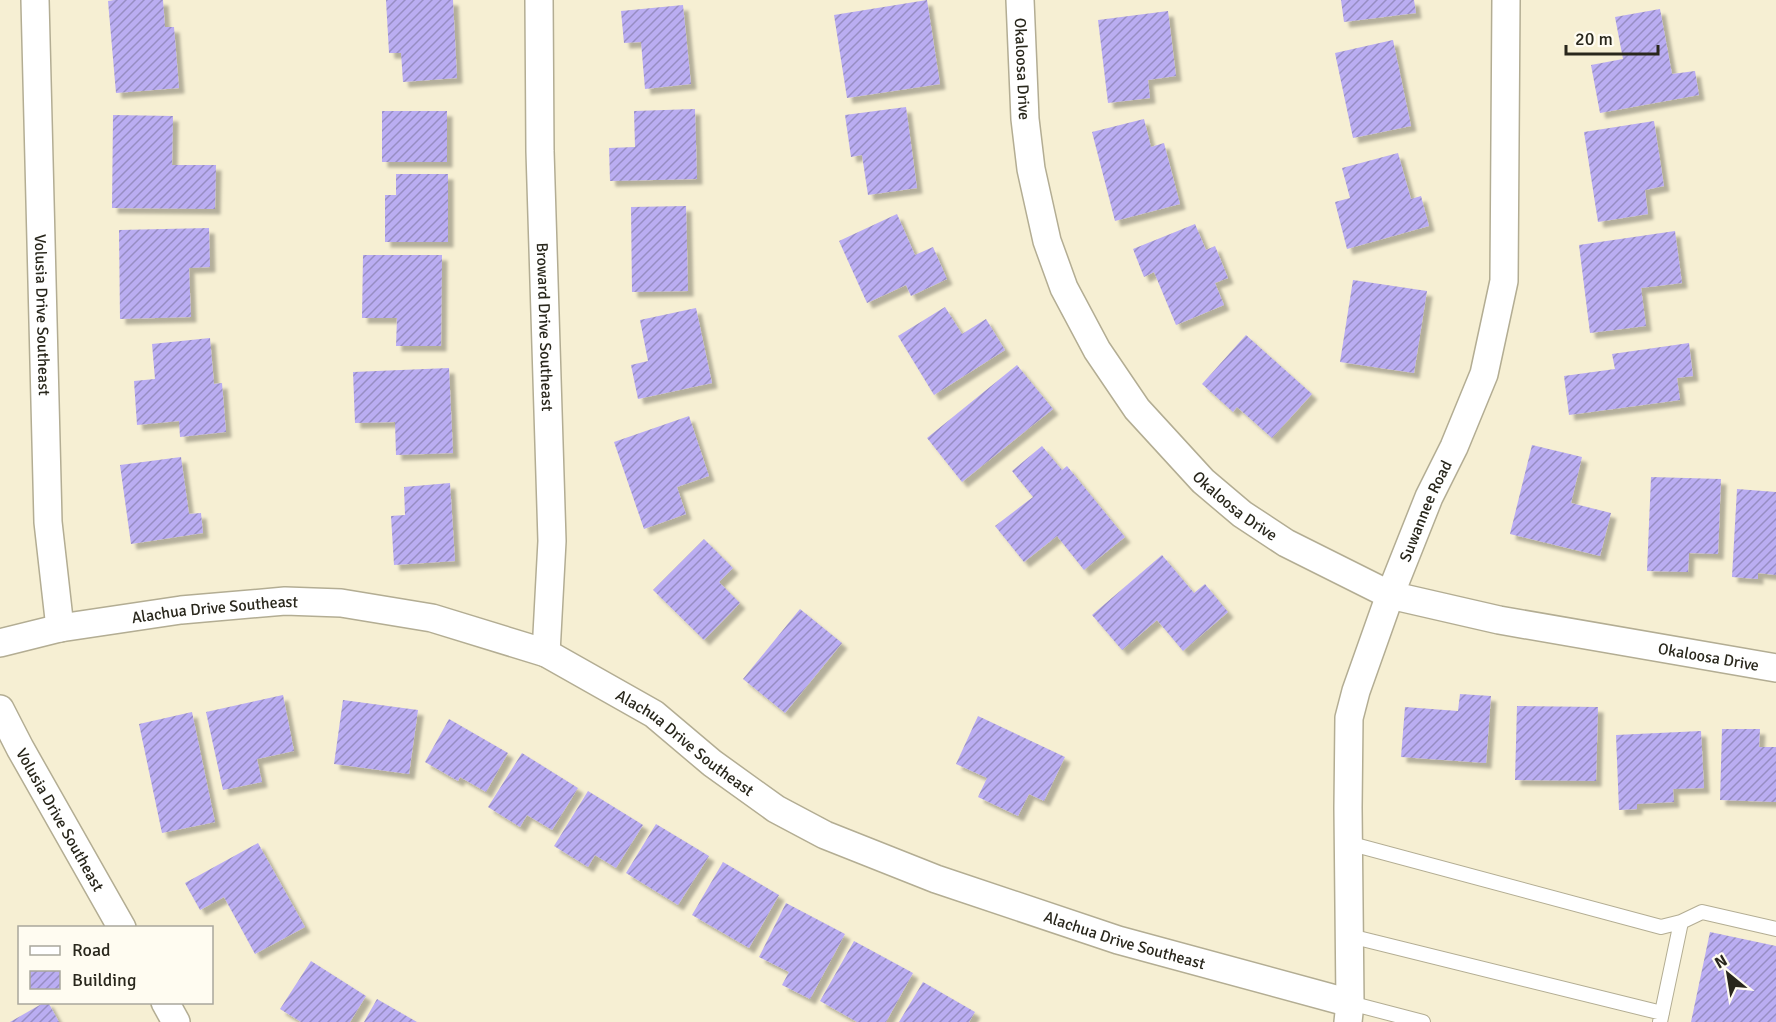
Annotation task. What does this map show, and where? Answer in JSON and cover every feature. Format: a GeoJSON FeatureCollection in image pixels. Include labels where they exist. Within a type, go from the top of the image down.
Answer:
{"type":"FeatureCollection","features":[{"type":"Feature","properties":{"kind":"street","name":"Volusia Drive Southeast"},"geometry":{"type":"LineString","coordinates":[[35,0],[48,522],[60,628]]}},
{"type":"Feature","properties":{"kind":"street","name":"Broward Drive Southeast"},"geometry":{"type":"LineString","coordinates":[[539,0],[540,151],[552,541],[546,653]]}},
{"type":"Feature","properties":{"kind":"street","name":"Okaloosa Drive"},"geometry":{"type":"LineString","coordinates":[[1020,0],[1025,119],[1031,169],[1047,241],[1064,288],[1096,350],[1137,409],[1203,481],[1242,514],[1286,543],[1390,595],[1499,620],[1776,668]]}},
{"type":"Feature","properties":{"kind":"street","name":"Suwannee Road"},"geometry":{"type":"LineString","coordinates":[[1349,1012],[1349,718],[1356,691],[1390,595],[1429,497],[1454,447],[1484,374],[1504,281],[1506,0]]}},
{"type":"Feature","properties":{"kind":"street","name":"Alachua Drive Southeast"},"geometry":{"type":"LineString","coordinates":[[0,643],[60,628],[181,610],[285,600],[341,603],[432,618],[546,653],[654,714],[712,763],[776,809],[825,835],[936,879],[1118,940],[1349,1012]]}},
{"type":"Feature","properties":{"kind":"street","name":"Volusia Drive Southeast"},"geometry":{"type":"LineString","coordinates":[[0,709],[121,926]]}},
{"type":"Feature","properties":{"kind":"street"},"geometry":{"type":"LineString","coordinates":[[166,1004],[176,1022]]}},
{"type":"Feature","properties":{"kind":"lane"},"geometry":{"type":"LineString","coordinates":[[1348,843],[1661,927],[1682,922],[1702,912],[1776,929]]}},
{"type":"Feature","properties":{"kind":"lane"},"geometry":{"type":"LineString","coordinates":[[1350,936],[1661,1017],[1682,922]]}},
{"type":"Feature","properties":{"kind":"lane"},"geometry":{"type":"LineString","coordinates":[[1349,1012],[1423,1022]]}},
{"type":"Feature","properties":{"kind":"building"},"geometry":{"type":"Polygon","coordinates":[[[163,0],[165,27],[174,27],[179,88],[116,93],[108,1],[163,0]]]}},
{"type":"Feature","properties":{"kind":"building"},"geometry":{"type":"Polygon","coordinates":[[[386,0],[453,0],[457,78],[403,82],[401,53],[389,53],[386,0]]]}},
{"type":"Feature","properties":{"kind":"building"},"geometry":{"type":"Polygon","coordinates":[[[927,0],[940,84],[847,98],[834,15],[927,0]]]}},
{"type":"Feature","properties":{"kind":"building"},"geometry":{"type":"Polygon","coordinates":[[[1341,0],[1414,0],[1416,13],[1344,22],[1341,0]]]}},
{"type":"Feature","properties":{"kind":"building"},"geometry":{"type":"Polygon","coordinates":[[[683,5],[691,84],[645,89],[641,42],[624,43],[621,11],[683,5]]]}},
{"type":"Feature","properties":{"kind":"building"},"geometry":{"type":"Polygon","coordinates":[[[1660,9],[1672,74],[1695,71],[1699,95],[1600,113],[1591,65],[1623,59],[1615,17],[1660,9]]]}},
{"type":"Feature","properties":{"kind":"building"},"geometry":{"type":"Polygon","coordinates":[[[1168,11],[1176,76],[1148,80],[1150,98],[1108,103],[1098,20],[1168,11]]]}},
{"type":"Feature","properties":{"kind":"building"},"geometry":{"type":"Polygon","coordinates":[[[1393,40],[1411,126],[1353,138],[1335,53],[1393,40]]]}},
{"type":"Feature","properties":{"kind":"building"},"geometry":{"type":"Polygon","coordinates":[[[906,107],[917,188],[868,195],[862,155],[851,157],[845,115],[906,107]]]}},
{"type":"Feature","properties":{"kind":"building"},"geometry":{"type":"Polygon","coordinates":[[[695,109],[697,179],[610,181],[609,148],[635,147],[634,111],[695,109]]]}},
{"type":"Feature","properties":{"kind":"building"},"geometry":{"type":"Polygon","coordinates":[[[382,111],[447,111],[447,162],[382,162],[382,111]]]}},
{"type":"Feature","properties":{"kind":"building"},"geometry":{"type":"Polygon","coordinates":[[[113,115],[173,116],[172,165],[216,165],[215,209],[112,208],[113,115]]]}},
{"type":"Feature","properties":{"kind":"building"},"geometry":{"type":"Polygon","coordinates":[[[1144,119],[1151,147],[1164,143],[1180,204],[1115,221],[1092,132],[1144,119]]]}},
{"type":"Feature","properties":{"kind":"building"},"geometry":{"type":"Polygon","coordinates":[[[1654,121],[1664,186],[1645,190],[1648,214],[1598,222],[1584,132],[1654,121]]]}},
{"type":"Feature","properties":{"kind":"building"},"geometry":{"type":"Polygon","coordinates":[[[1398,153],[1411,199],[1421,196],[1429,226],[1347,249],[1335,202],[1350,198],[1342,168],[1398,153]]]}},
{"type":"Feature","properties":{"kind":"building"},"geometry":{"type":"Polygon","coordinates":[[[396,174],[448,174],[448,242],[385,242],[385,195],[396,195],[396,174]]]}},
{"type":"Feature","properties":{"kind":"building"},"geometry":{"type":"Polygon","coordinates":[[[686,206],[688,291],[632,292],[631,207],[686,206]]]}},
{"type":"Feature","properties":{"kind":"building"},"geometry":{"type":"Polygon","coordinates":[[[897,214],[915,255],[933,247],[947,279],[911,296],[906,285],[867,303],[839,241],[897,214]]]}},
{"type":"Feature","properties":{"kind":"building"},"geometry":{"type":"Polygon","coordinates":[[[1195,224],[1206,250],[1215,246],[1228,278],[1215,283],[1224,305],[1176,325],[1154,272],[1144,277],[1133,249],[1195,224]]]}},
{"type":"Feature","properties":{"kind":"building"},"geometry":{"type":"Polygon","coordinates":[[[209,228],[210,267],[189,268],[191,317],[120,319],[119,230],[209,228]]]}},
{"type":"Feature","properties":{"kind":"building"},"geometry":{"type":"Polygon","coordinates":[[[1675,231],[1682,283],[1641,288],[1646,326],[1590,333],[1579,245],[1675,231]]]}},
{"type":"Feature","properties":{"kind":"building"},"geometry":{"type":"Polygon","coordinates":[[[363,255],[442,255],[441,346],[396,346],[397,318],[362,318],[363,255]]]}},
{"type":"Feature","properties":{"kind":"building"},"geometry":{"type":"Polygon","coordinates":[[[1353,280],[1427,291],[1414,373],[1340,362],[1353,280]]]}},
{"type":"Feature","properties":{"kind":"building"},"geometry":{"type":"Polygon","coordinates":[[[945,307],[962,334],[986,319],[1005,350],[934,395],[898,336],[945,307]]]}},
{"type":"Feature","properties":{"kind":"building"},"geometry":{"type":"Polygon","coordinates":[[[696,308],[712,383],[638,399],[631,365],[648,361],[640,320],[696,308]]]}},
{"type":"Feature","properties":{"kind":"building"},"geometry":{"type":"Polygon","coordinates":[[[1246,335],[1312,394],[1272,438],[1237,407],[1233,412],[1202,384],[1246,335]]]}},
{"type":"Feature","properties":{"kind":"building"},"geometry":{"type":"Polygon","coordinates":[[[210,338],[214,384],[222,383],[226,432],[180,437],[179,421],[137,425],[134,381],[155,379],[152,344],[210,338]]]}},
{"type":"Feature","properties":{"kind":"building"},"geometry":{"type":"Polygon","coordinates":[[[1689,343],[1693,376],[1677,378],[1680,400],[1569,415],[1564,376],[1615,369],[1612,354],[1689,343]]]}},
{"type":"Feature","properties":{"kind":"building"},"geometry":{"type":"Polygon","coordinates":[[[1017,365],[1053,409],[962,482],[927,438],[1017,365]]]}},
{"type":"Feature","properties":{"kind":"building"},"geometry":{"type":"Polygon","coordinates":[[[449,368],[453,453],[396,455],[395,422],[355,423],[353,372],[449,368]]]}},
{"type":"Feature","properties":{"kind":"building"},"geometry":{"type":"Polygon","coordinates":[[[689,416],[709,476],[677,487],[686,514],[644,529],[614,442],[689,416]]]}},
{"type":"Feature","properties":{"kind":"building"},"geometry":{"type":"Polygon","coordinates":[[[1532,445],[1582,457],[1571,503],[1611,513],[1600,556],[1510,534],[1532,445]]]}},
{"type":"Feature","properties":{"kind":"building"},"geometry":{"type":"Polygon","coordinates":[[[1042,446],[1062,470],[1067,466],[1125,537],[1084,570],[1057,536],[1024,562],[995,526],[1033,497],[1012,471],[1042,446]]]}},
{"type":"Feature","properties":{"kind":"building"},"geometry":{"type":"Polygon","coordinates":[[[181,457],[189,514],[201,513],[203,533],[131,544],[120,465],[181,457]]]}},
{"type":"Feature","properties":{"kind":"building"},"geometry":{"type":"Polygon","coordinates":[[[1651,477],[1721,479],[1718,554],[1689,553],[1688,572],[1647,571],[1651,477]]]}},
{"type":"Feature","properties":{"kind":"building"},"geometry":{"type":"Polygon","coordinates":[[[450,483],[455,561],[394,565],[391,516],[405,515],[404,487],[450,483]]]}},
{"type":"Feature","properties":{"kind":"building"},"geometry":{"type":"Polygon","coordinates":[[[1737,489],[1776,492],[1776,575],[1758,573],[1758,579],[1732,577],[1737,489]]]}},
{"type":"Feature","properties":{"kind":"building"},"geometry":{"type":"Polygon","coordinates":[[[704,539],[733,568],[719,582],[740,603],[704,640],[653,590],[704,539]]]}},
{"type":"Feature","properties":{"kind":"building"},"geometry":{"type":"Polygon","coordinates":[[[1162,555],[1194,593],[1205,584],[1228,612],[1183,651],[1157,620],[1122,650],[1092,615],[1162,555]]]}},
{"type":"Feature","properties":{"kind":"building"},"geometry":{"type":"Polygon","coordinates":[[[800,609],[842,643],[785,713],[743,679],[800,609]]]}},
{"type":"Feature","properties":{"kind":"building"},"geometry":{"type":"Polygon","coordinates":[[[1460,694],[1491,696],[1486,763],[1401,757],[1405,707],[1458,711],[1460,694]]]}},
{"type":"Feature","properties":{"kind":"building"},"geometry":{"type":"Polygon","coordinates":[[[283,695],[294,751],[257,759],[262,782],[223,790],[206,712],[283,695]]]}},
{"type":"Feature","properties":{"kind":"building"},"geometry":{"type":"Polygon","coordinates":[[[343,700],[418,710],[409,774],[334,764],[343,700]]]}},
{"type":"Feature","properties":{"kind":"building"},"geometry":{"type":"Polygon","coordinates":[[[1517,706],[1598,707],[1596,781],[1515,780],[1517,706]]]}},
{"type":"Feature","properties":{"kind":"building"},"geometry":{"type":"Polygon","coordinates":[[[192,712],[215,822],[162,833],[139,724],[192,712]]]}},
{"type":"Feature","properties":{"kind":"building"},"geometry":{"type":"Polygon","coordinates":[[[978,716],[1065,757],[1044,801],[1029,794],[1018,816],[978,797],[987,778],[956,764],[978,716]]]}},
{"type":"Feature","properties":{"kind":"building"},"geometry":{"type":"Polygon","coordinates":[[[449,719],[508,753],[486,792],[460,777],[458,781],[425,762],[449,719]]]}},
{"type":"Feature","properties":{"kind":"building"},"geometry":{"type":"Polygon","coordinates":[[[1722,729],[1760,729],[1759,747],[1776,747],[1776,802],[1720,800],[1722,729]]]}},
{"type":"Feature","properties":{"kind":"building"},"geometry":{"type":"Polygon","coordinates":[[[1701,731],[1704,788],[1673,789],[1674,802],[1637,804],[1637,809],[1619,810],[1616,735],[1701,731]]]}},
{"type":"Feature","properties":{"kind":"building"},"geometry":{"type":"Polygon","coordinates":[[[522,753],[578,788],[552,830],[527,815],[520,827],[488,807],[522,753]]]}},
{"type":"Feature","properties":{"kind":"building"},"geometry":{"type":"Polygon","coordinates":[[[588,791],[643,825],[616,868],[595,855],[588,867],[554,846],[588,791]]]}},
{"type":"Feature","properties":{"kind":"building"},"geometry":{"type":"Polygon","coordinates":[[[656,824],[709,856],[678,905],[626,873],[656,824]]]}},
{"type":"Feature","properties":{"kind":"building"},"geometry":{"type":"Polygon","coordinates":[[[258,843],[305,927],[255,954],[224,897],[200,910],[185,883],[258,843]]]}},
{"type":"Feature","properties":{"kind":"building"},"geometry":{"type":"Polygon","coordinates":[[[723,862],[779,895],[749,948],[692,915],[723,862]]]}},
{"type":"Feature","properties":{"kind":"building"},"geometry":{"type":"Polygon","coordinates":[[[786,903],[845,934],[810,999],[782,985],[789,972],[759,957],[786,903]]]}},
{"type":"Feature","properties":{"kind":"building"},"geometry":{"type":"Polygon","coordinates":[[[1710,932],[1776,946],[1776,1022],[1691,1022],[1710,932]]]}},
{"type":"Feature","properties":{"kind":"building"},"geometry":{"type":"Polygon","coordinates":[[[854,941],[913,973],[886,1022],[857,1022],[820,1001],[854,941]]]}},
{"type":"Feature","properties":{"kind":"building"},"geometry":{"type":"Polygon","coordinates":[[[311,961],[366,996],[350,1022],[301,1022],[280,1009],[311,961]]]}},
{"type":"Feature","properties":{"kind":"building"},"geometry":{"type":"Polygon","coordinates":[[[923,982],[975,1012],[969,1022],[899,1022],[923,982]]]}},
{"type":"Feature","properties":{"kind":"building"},"geometry":{"type":"Polygon","coordinates":[[[377,999],[417,1022],[364,1022],[377,999]]]}},
{"type":"Feature","properties":{"kind":"building"},"geometry":{"type":"Polygon","coordinates":[[[42,1004],[49,1004],[59,1022],[10,1022],[42,1004]]]}}]}
